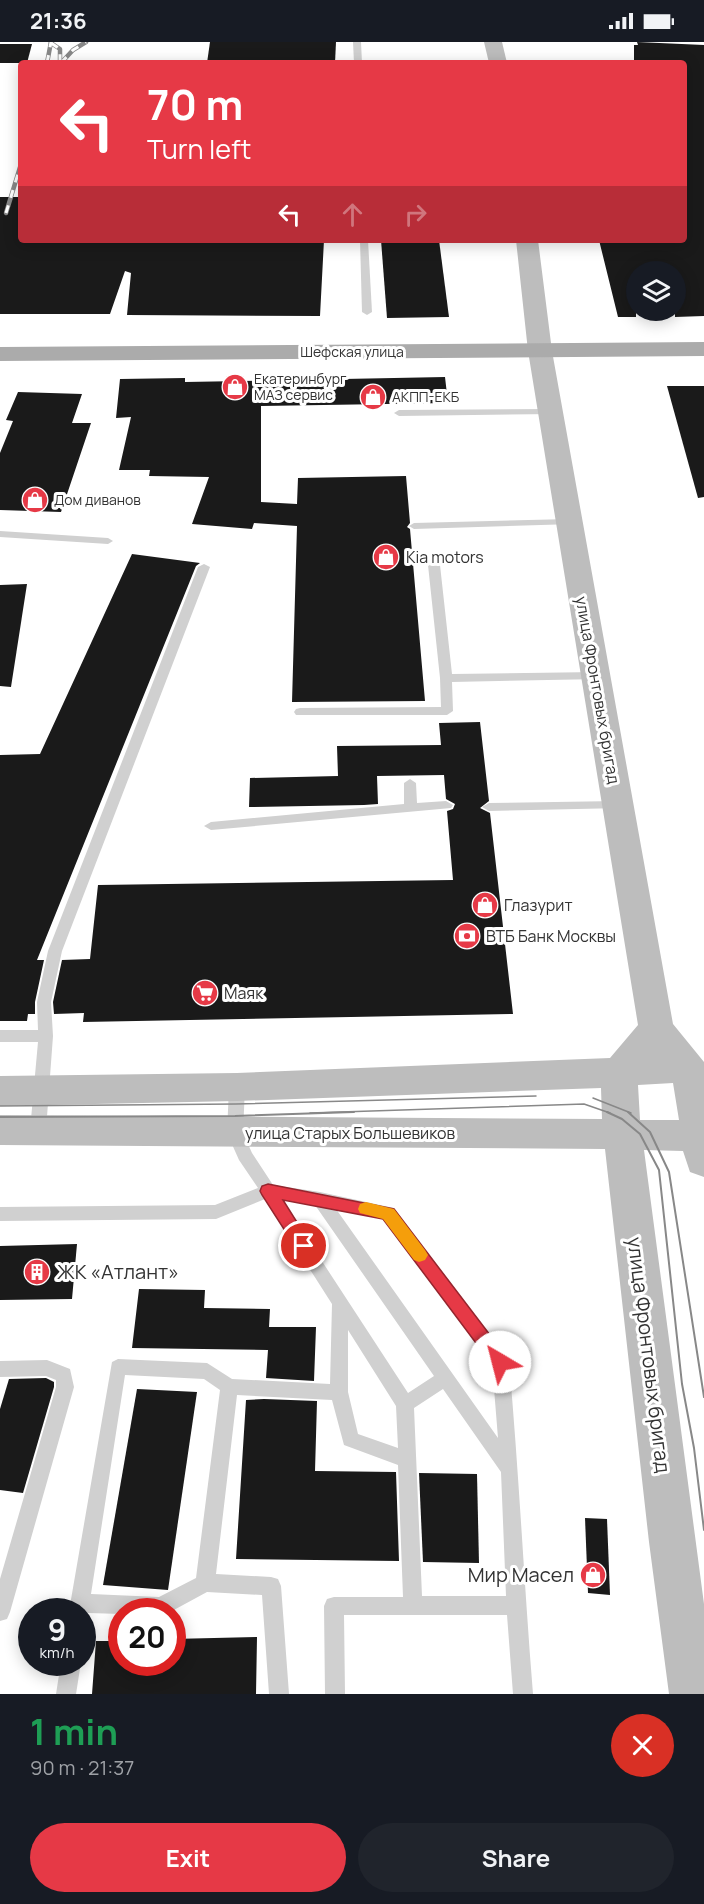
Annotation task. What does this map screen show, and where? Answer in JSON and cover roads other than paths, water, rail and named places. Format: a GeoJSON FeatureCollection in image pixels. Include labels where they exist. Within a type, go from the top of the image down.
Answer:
{"type":"FeatureCollection","features":[{"type":"Feature","properties":{"kind":"main road"},"geometry":{"type":"LineString","coordinates":[[493,42],[497,60]]}},
{"type":"Feature","properties":{"kind":"main road"},"geometry":{"type":"LineString","coordinates":[[527,243],[540,351]]}},
{"type":"Feature","properties":{"kind":"main road","name":"Шефская улица"},"geometry":{"type":"LineString","coordinates":[[0,354],[704,350]]}},
{"type":"Feature","properties":{"kind":"main road","name":"улица Фронтовых бригад"},"geometry":{"type":"LineString","coordinates":[[540,351],[656,1028],[696,1068]]}},
{"type":"Feature","properties":{"kind":"main road"},"geometry":{"type":"LineString","coordinates":[[620,1072],[656,1028]]}},
{"type":"Feature","properties":{"kind":"main road"},"geometry":{"type":"LineString","coordinates":[[0,1091],[237,1088],[696,1068],[702,1149]]}},
{"type":"Feature","properties":{"kind":"main road","name":"улица Фронтовых бригад"},"geometry":{"type":"LineString","coordinates":[[620,1072],[619,1105],[622,1136],[693,1694]]}},
{"type":"Feature","properties":{"kind":"main road","name":"улица Старых Большевиков"},"geometry":{"type":"LineString","coordinates":[[0,1130],[544,1133],[622,1136],[702,1149]]}},
{"type":"Feature","properties":{"kind":"lane"},"geometry":{"type":"LineString","coordinates":[[357,42],[358,60]]}},
{"type":"Feature","properties":{"kind":"lane"},"geometry":{"type":"LineString","coordinates":[[364,243],[367,312]]}},
{"type":"Feature","properties":{"kind":"lane"},"geometry":{"type":"LineString","coordinates":[[399,413],[550,412]]}},
{"type":"Feature","properties":{"kind":"lane"},"geometry":{"type":"LineString","coordinates":[[414,526],[570,522]]}},
{"type":"Feature","properties":{"kind":"lane"},"geometry":{"type":"LineString","coordinates":[[0,534],[108,541]]}},
{"type":"Feature","properties":{"kind":"lane"},"geometry":{"type":"LineString","coordinates":[[300,712],[447,711],[446,678],[434,565]]}},
{"type":"Feature","properties":{"kind":"lane"},"geometry":{"type":"LineString","coordinates":[[38,1130],[46,1036],[45,1002],[55,951],[204,567]]}},
{"type":"Feature","properties":{"kind":"lane"},"geometry":{"type":"LineString","coordinates":[[446,678],[597,676]]}},
{"type":"Feature","properties":{"kind":"lane"},"geometry":{"type":"LineString","coordinates":[[410,783],[411,807]]}},
{"type":"Feature","properties":{"kind":"lane"},"geometry":{"type":"LineString","coordinates":[[211,826],[446,805]]}},
{"type":"Feature","properties":{"kind":"lane"},"geometry":{"type":"LineString","coordinates":[[489,807],[618,805]]}},
{"type":"Feature","properties":{"kind":"lane"},"geometry":{"type":"LineString","coordinates":[[0,1036],[46,1036]]}},
{"type":"Feature","properties":{"kind":"lane"},"geometry":{"type":"LineString","coordinates":[[237,1088],[235,1133],[245,1156],[405,1404],[413,1606]]}},
{"type":"Feature","properties":{"kind":"lane"},"geometry":{"type":"LineString","coordinates":[[0,1214],[216,1212],[268,1191],[388,1213],[500,1362],[510,1470],[516,1605],[523,1694]]}},
{"type":"Feature","properties":{"kind":"lane"},"geometry":{"type":"LineString","coordinates":[[320,1199],[510,1470]]}},
{"type":"Feature","properties":{"kind":"lane"},"geometry":{"type":"LineString","coordinates":[[340,1302],[339,1392],[350,1439],[407,1460]]}},
{"type":"Feature","properties":{"kind":"lane"},"geometry":{"type":"LineString","coordinates":[[81,1598],[118,1367],[207,1371],[229,1387],[339,1392]]}},
{"type":"Feature","properties":{"kind":"lane"},"geometry":{"type":"LineString","coordinates":[[0,1369],[47,1368],[64,1375],[65,1387],[0,1612]]}},
{"type":"Feature","properties":{"kind":"lane"},"geometry":{"type":"LineString","coordinates":[[405,1404],[446,1378]]}},
{"type":"Feature","properties":{"kind":"lane"},"geometry":{"type":"LineString","coordinates":[[205,1583],[229,1387]]}},
{"type":"Feature","properties":{"kind":"lane"},"geometry":{"type":"LineString","coordinates":[[96,1607],[161,1607],[205,1583],[271,1586],[279,1694]]}},
{"type":"Feature","properties":{"kind":"lane"},"geometry":{"type":"LineString","coordinates":[[335,1694],[334,1606],[516,1605]]}},
{"type":"Feature","properties":{"kind":"lane"},"geometry":{"type":"LineString","coordinates":[[66,1694],[69,1676]]}},
{"type":"Feature","properties":{"kind":"tram line"},"geometry":{"type":"LineString","coordinates":[[0,1106],[236,1104],[536,1096]]}},
{"type":"Feature","properties":{"kind":"tram line"},"geometry":{"type":"LineString","coordinates":[[593,1098],[631,1113]]}},
{"type":"Feature","properties":{"kind":"tram line"},"geometry":{"type":"LineString","coordinates":[[310,1113],[584,1104],[610,1113]]}},
{"type":"Feature","properties":{"kind":"tram line"},"geometry":{"type":"LineString","coordinates":[[0,1117],[235,1116],[354,1112]]}},
{"type":"Feature","properties":{"kind":"tram line"},"geometry":{"type":"LineString","coordinates":[[607,1112],[622,1119],[640,1134],[659,1170],[682,1384],[694,1448],[704,1530]]}},
{"type":"Feature","properties":{"kind":"tram line"},"geometry":{"type":"LineString","coordinates":[[628,1112],[650,1132],[669,1172],[704,1397]]}},
{"type":"Feature","properties":{"kind":"railway"},"geometry":{"type":"LineString","coordinates":[[48,60],[51,42]]}},
{"type":"Feature","properties":{"kind":"railway"},"geometry":{"type":"LineString","coordinates":[[64,60],[73,50],[86,42]]}},
{"type":"Feature","properties":{"kind":"railway"},"geometry":{"type":"LineString","coordinates":[[51,43],[60,49],[60,60]]}},
{"type":"Feature","properties":{"kind":"railway"},"geometry":{"type":"LineString","coordinates":[[6,213],[18,174]]}},
{"type":"Feature","properties":{"kind":"place","name":"Екатеринбург МАЗ сервис"},"geometry":{"type":"Point","coordinates":[235,387]}},
{"type":"Feature","properties":{"kind":"place","name":"АКПП-ЕКБ"},"geometry":{"type":"Point","coordinates":[373,397]}},
{"type":"Feature","properties":{"kind":"place","name":"Дом диванов"},"geometry":{"type":"Point","coordinates":[35,500]}},
{"type":"Feature","properties":{"kind":"place","name":"Kia motors"},"geometry":{"type":"Point","coordinates":[386,557]}},
{"type":"Feature","properties":{"kind":"place","name":"Глазурит"},"geometry":{"type":"Point","coordinates":[485,905]}},
{"type":"Feature","properties":{"kind":"place","name":"ВТБ Банк Москвы"},"geometry":{"type":"Point","coordinates":[467,936]}},
{"type":"Feature","properties":{"kind":"place","name":"Маяк"},"geometry":{"type":"Point","coordinates":[205,993]}},
{"type":"Feature","properties":{"kind":"place","name":"ЖК «Атлант»"},"geometry":{"type":"Point","coordinates":[37,1272]}},
{"type":"Feature","properties":{"kind":"place","name":"Мир Масел"},"geometry":{"type":"Point","coordinates":[593,1575]}}]}
